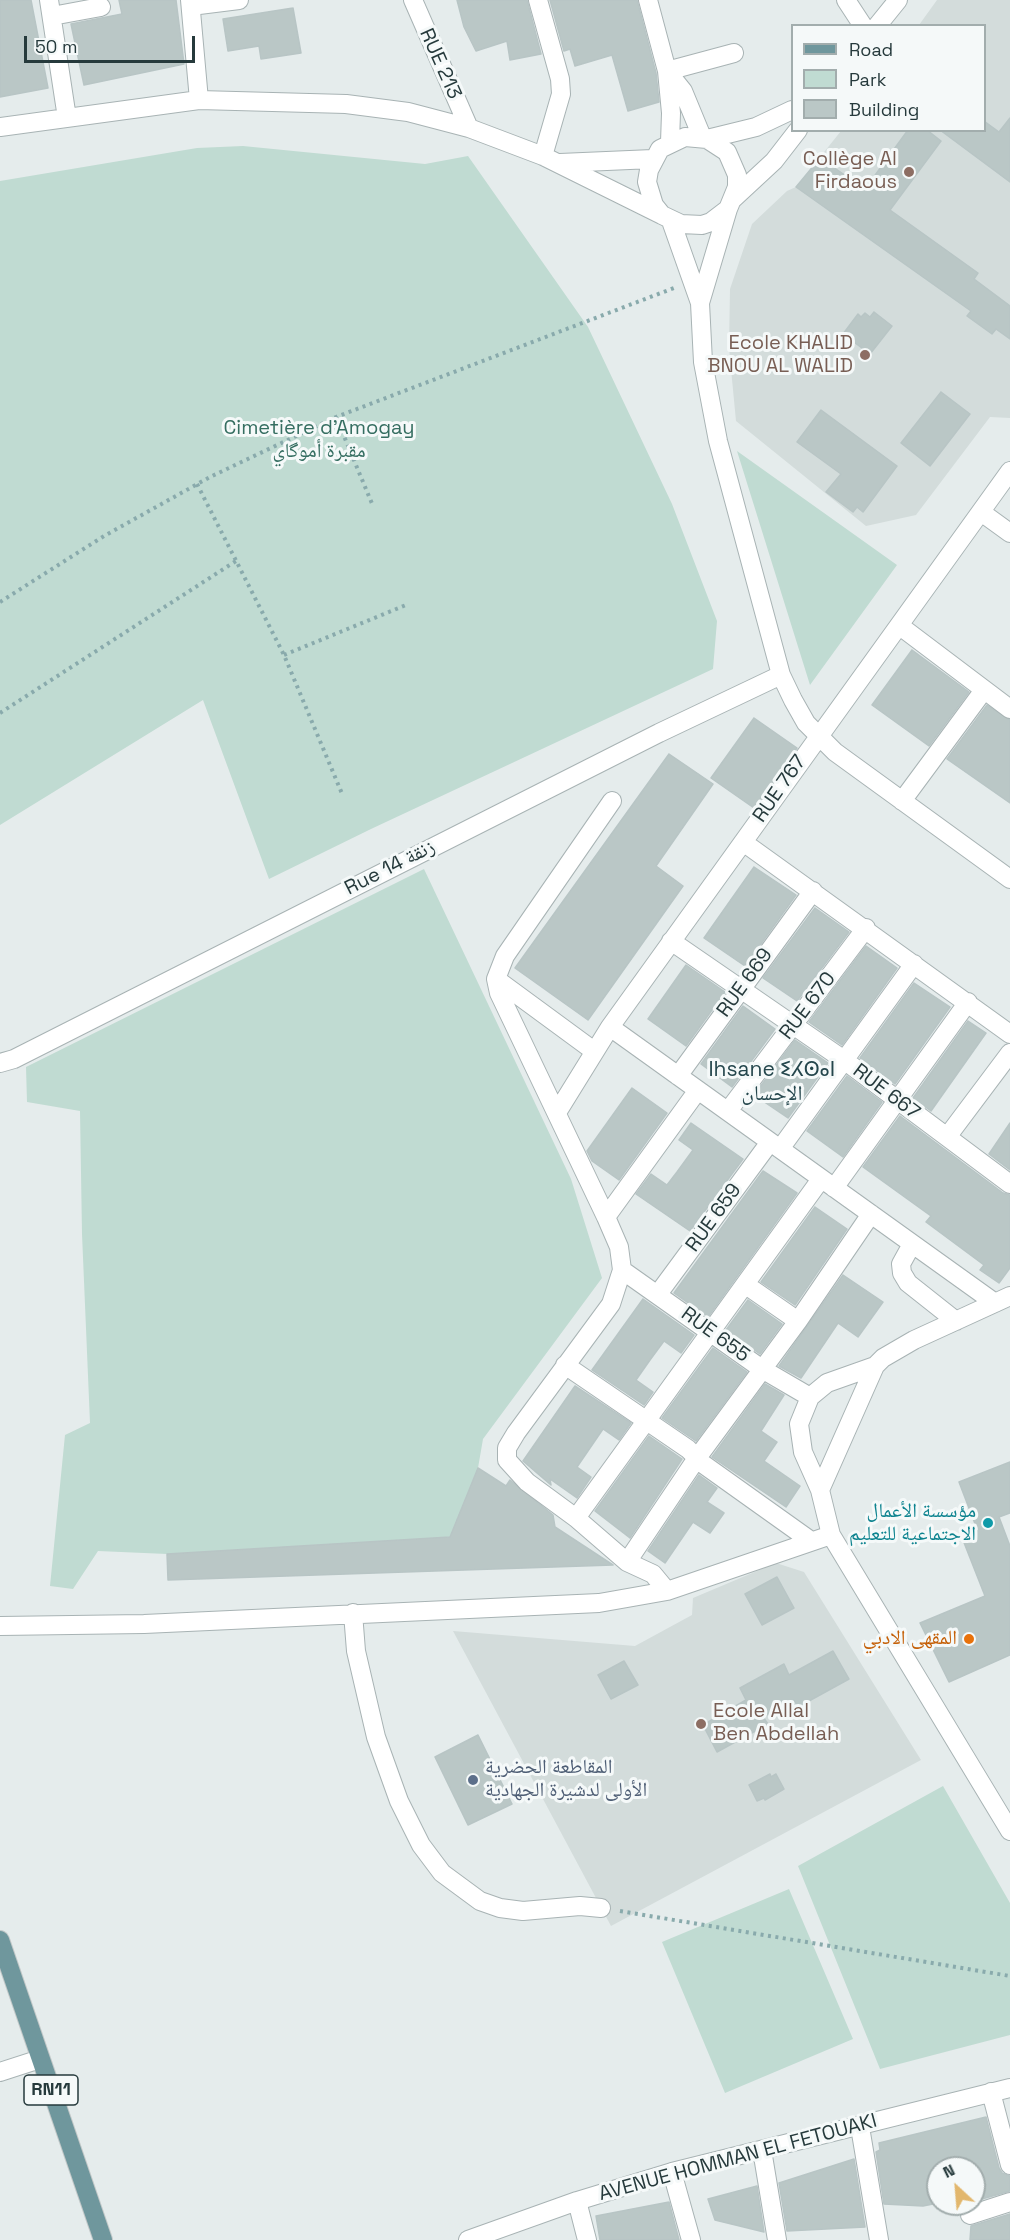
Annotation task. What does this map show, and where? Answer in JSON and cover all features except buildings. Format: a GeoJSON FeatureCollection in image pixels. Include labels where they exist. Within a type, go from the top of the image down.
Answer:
{"type":"FeatureCollection","features":[{"type":"Feature","properties":{"kind":"main road","name":"RN11"},"geometry":{"type":"LineString","coordinates":[[0,1940],[104,2240]]}},
{"type":"Feature","properties":{"kind":"street"},"geometry":{"type":"LineString","coordinates":[[199,100],[190,3],[239,0]]}},
{"type":"Feature","properties":{"kind":"street","name":"RUE 213"},"geometry":{"type":"LineString","coordinates":[[413,0],[469,128]]}},
{"type":"Feature","properties":{"kind":"street"},"geometry":{"type":"LineString","coordinates":[[538,0],[560,80],[561,94],[551,160]]}},
{"type":"Feature","properties":{"kind":"street"},"geometry":{"type":"LineString","coordinates":[[648,0],[667,71],[671,113],[670,142]]}},
{"type":"Feature","properties":{"kind":"street"},"geometry":{"type":"LineString","coordinates":[[846,0],[862,24]]}},
{"type":"Feature","properties":{"kind":"street"},"geometry":{"type":"LineString","coordinates":[[879,24],[898,0]]}},
{"type":"Feature","properties":{"kind":"street"},"geometry":{"type":"LineString","coordinates":[[67,118],[50,8],[101,7]]}},
{"type":"Feature","properties":{"kind":"street"},"geometry":{"type":"LineString","coordinates":[[667,71],[734,53]]}},
{"type":"Feature","properties":{"kind":"street"},"geometry":{"type":"LineString","coordinates":[[667,71],[683,91],[704,138],[727,152],[734,163],[737,175],[731,204],[700,303]]}},
{"type":"Feature","properties":{"kind":"street"},"geometry":{"type":"LineString","coordinates":[[0,127],[199,100],[346,104],[408,112],[469,128],[551,160],[681,224],[702,225],[720,216],[774,161],[796,132]]}},
{"type":"Feature","properties":{"kind":"street"},"geometry":{"type":"LineString","coordinates":[[791,110],[756,127],[704,138],[685,136],[670,142],[653,159],[647,182],[654,205],[667,218],[700,303],[703,362],[718,441],[781,675],[806,723],[817,736],[835,752],[1010,879]]}},
{"type":"Feature","properties":{"kind":"street"},"geometry":{"type":"LineString","coordinates":[[551,160],[653,159]]}},
{"type":"Feature","properties":{"kind":"street","name":"RUE 767"},"geometry":{"type":"LineString","coordinates":[[558,1111],[594,1051],[671,941],[1010,471]]}},
{"type":"Feature","properties":{"kind":"street"},"geometry":{"type":"LineString","coordinates":[[981,512],[1010,533]]}},
{"type":"Feature","properties":{"kind":"street"},"geometry":{"type":"LineString","coordinates":[[900,626],[1010,709]]}},
{"type":"Feature","properties":{"kind":"street","name":"Rue 14 زنقة"},"geometry":{"type":"LineString","coordinates":[[0,1063],[659,733],[781,675]]}},
{"type":"Feature","properties":{"kind":"street"},"geometry":{"type":"LineString","coordinates":[[902,801],[984,690]]}},
{"type":"Feature","properties":{"kind":"street"},"geometry":{"type":"LineString","coordinates":[[612,801],[505,956],[496,979],[499,993],[558,1111],[619,1247],[622,1270],[611,1304],[516,1433],[507,1448],[507,1460],[527,1482],[576,1518],[627,1562],[653,1574],[666,1591]]}},
{"type":"Feature","properties":{"kind":"street"},"geometry":{"type":"LineString","coordinates":[[743,842],[866,928],[1010,1035]]}},
{"type":"Feature","properties":{"kind":"street","name":"RUE 669"},"geometry":{"type":"LineString","coordinates":[[678,1076],[813,891]]}},
{"type":"Feature","properties":{"kind":"street","name":"RUE 670"},"geometry":{"type":"LineString","coordinates":[[728,1111],[866,928]]}},
{"type":"Feature","properties":{"kind":"street","name":"RUE 667"},"geometry":{"type":"LineString","coordinates":[[671,941],[844,1060],[1010,1184]]}},
{"type":"Feature","properties":{"kind":"street","name":"RUE 659"},"geometry":{"type":"LineString","coordinates":[[658,1294],[844,1060],[914,964]]}},
{"type":"Feature","properties":{"kind":"street"},"geometry":{"type":"LineString","coordinates":[[496,979],[594,1051]]}},
{"type":"Feature","properties":{"kind":"street"},"geometry":{"type":"LineString","coordinates":[[576,1518],[708,1331],[896,1100],[968,1002]]}},
{"type":"Feature","properties":{"kind":"street"},"geometry":{"type":"LineString","coordinates":[[610,1028],[912,1244],[1002,1299]]}},
{"type":"Feature","properties":{"kind":"street"},"geometry":{"type":"LineString","coordinates":[[947,1137],[1010,1053]]}},
{"type":"Feature","properties":{"kind":"street"},"geometry":{"type":"LineString","coordinates":[[606,1217],[698,1090]]}},
{"type":"Feature","properties":{"kind":"street"},"geometry":{"type":"LineString","coordinates":[[627,1562],[697,1458],[798,1321],[871,1214]]}},
{"type":"Feature","properties":{"kind":"street"},"geometry":{"type":"LineString","coordinates":[[912,1244],[901,1264],[902,1273],[908,1283],[956,1321]]}},
{"type":"Feature","properties":{"kind":"street","name":"RUE 655"},"geometry":{"type":"LineString","coordinates":[[622,1270],[762,1369],[810,1397]]}},
{"type":"Feature","properties":{"kind":"street"},"geometry":{"type":"LineString","coordinates":[[746,1285],[798,1321]]}},
{"type":"Feature","properties":{"kind":"street"},"geometry":{"type":"LineString","coordinates":[[820,1490],[875,1366],[883,1358],[914,1340],[1002,1299]]}},
{"type":"Feature","properties":{"kind":"street"},"geometry":{"type":"LineString","coordinates":[[565,1365],[811,1541]]}},
{"type":"Feature","properties":{"kind":"street"},"geometry":{"type":"LineString","coordinates":[[875,1366],[827,1383],[810,1397],[801,1414],[799,1437],[820,1490],[831,1535],[1010,1831]]}},
{"type":"Feature","properties":{"kind":"street"},"geometry":{"type":"LineString","coordinates":[[0,1626],[144,1624],[599,1603],[666,1591],[831,1535]]}},
{"type":"Feature","properties":{"kind":"street"},"geometry":{"type":"LineString","coordinates":[[353,1613],[356,1651],[376,1737],[399,1801],[421,1845],[442,1873],[480,1900],[500,1908],[524,1911],[580,1906],[601,1908]]}},
{"type":"Feature","properties":{"kind":"street"},"geometry":{"type":"LineString","coordinates":[[0,2072],[40,2059]]}},
{"type":"Feature","properties":{"kind":"street","name":"AVENUE HOMMAN EL FETOUAKI"},"geometry":{"type":"LineString","coordinates":[[468,2240],[578,2200],[672,2172],[1010,2088]]}},
{"type":"Feature","properties":{"kind":"street"},"geometry":{"type":"LineString","coordinates":[[990,2092],[1010,2165]]}},
{"type":"Feature","properties":{"kind":"street"},"geometry":{"type":"LineString","coordinates":[[860,2127],[879,2240]]}},
{"type":"Feature","properties":{"kind":"street"},"geometry":{"type":"LineString","coordinates":[[762,2150],[777,2240]]}},
{"type":"Feature","properties":{"kind":"street"},"geometry":{"type":"LineString","coordinates":[[672,2172],[691,2240]]}},
{"type":"Feature","properties":{"kind":"street"},"geometry":{"type":"LineString","coordinates":[[578,2200],[587,2240]]}},
{"type":"Feature","properties":{"kind":"street"},"geometry":{"type":"LineString","coordinates":[[969,2217],[1010,2202]]}},
{"type":"Feature","properties":{"kind":"path"},"geometry":{"type":"LineString","coordinates":[[0,602],[104,536],[197,484],[336,417],[692,281]]}},
{"type":"Feature","properties":{"kind":"path"},"geometry":{"type":"LineString","coordinates":[[336,417],[373,506]]}},
{"type":"Feature","properties":{"kind":"path"},"geometry":{"type":"LineString","coordinates":[[197,484],[284,655],[343,795]]}},
{"type":"Feature","properties":{"kind":"path"},"geometry":{"type":"LineString","coordinates":[[0,712],[236,561]]}},
{"type":"Feature","properties":{"kind":"path"},"geometry":{"type":"LineString","coordinates":[[284,655],[406,605]]}},
{"type":"Feature","properties":{"kind":"path"},"geometry":{"type":"LineString","coordinates":[[601,1908],[1010,1976]]}},
{"type":"Feature","properties":{"kind":"shaded area","name":"Ecole KHALID BNOU AL WALID"},"geometry":{"type":"Polygon","coordinates":[[[937,0],[1010,0],[1010,418],[990,417],[916,515],[866,526],[736,421],[729,348],[730,289],[752,224],[787,191],[796,187],[840,132],[986,132],[986,24],[920,24],[937,0]]]}},
{"type":"Feature","properties":{"kind":"shaded area","name":"Ecole Allal Ben Abdellah"},"geometry":{"type":"Polygon","coordinates":[[[776,1563],[804,1572],[921,1760],[611,1926],[453,1631],[635,1646],[692,1615],[693,1598],[776,1563]]]}},
{"type":"Feature","properties":{"kind":"green space","name":"Cimetière d'Amogay مقبرة أموگاي"},"geometry":{"type":"Polygon","coordinates":[[[243,146],[425,164],[468,156],[588,327],[672,504],[717,621],[713,669],[269,879],[203,700],[0,825],[0,181],[197,148],[243,146]]]}},
{"type":"Feature","properties":{"kind":"green space"},"geometry":{"type":"Polygon","coordinates":[[[737,451],[897,565],[810,685],[737,451]]]}},
{"type":"Feature","properties":{"kind":"green space"},"geometry":{"type":"Polygon","coordinates":[[[424,869],[571,1179],[602,1278],[483,1439],[478,1468],[450,1537],[167,1554],[98,1551],[73,1589],[50,1586],[65,1435],[90,1423],[82,1234],[80,1111],[27,1102],[26,1067],[424,869]]]}},
{"type":"Feature","properties":{"kind":"green space"},"geometry":{"type":"Polygon","coordinates":[[[943,1786],[1010,1903],[1010,2035],[880,2069],[798,1866],[943,1786]]]}},
{"type":"Feature","properties":{"kind":"green space"},"geometry":{"type":"Polygon","coordinates":[[[789,1889],[853,2039],[725,2093],[662,1942],[789,1889]]]}},
{"type":"Feature","properties":{"kind":"place","name":"Collège Al Firdaous"},"geometry":{"type":"Point","coordinates":[909,172]}},
{"type":"Feature","properties":{"kind":"place","name":"Ecole KHALID BNOU AL WALID"},"geometry":{"type":"Point","coordinates":[865,355]}},
{"type":"Feature","properties":{"kind":"place","name":"مؤسسة الأعمال الاجتماعية للتعليم"},"geometry":{"type":"Point","coordinates":[988,1523]}},
{"type":"Feature","properties":{"kind":"place","name":"المقهى الادبي"},"geometry":{"type":"Point","coordinates":[969,1639]}},
{"type":"Feature","properties":{"kind":"place","name":"Ecole Allal Ben Abdellah"},"geometry":{"type":"Point","coordinates":[701,1724]}},
{"type":"Feature","properties":{"kind":"place","name":"المقاطعة الحضرية الأولى لدشيرة الجهادية"},"geometry":{"type":"Point","coordinates":[473,1780]}},
{"type":"Feature","properties":{"kind":"district","name":"Ihsane ⵉⵃⵙⴰⵏ الإحسان"},"geometry":{"type":"Point","coordinates":[772,1082]}}]}
